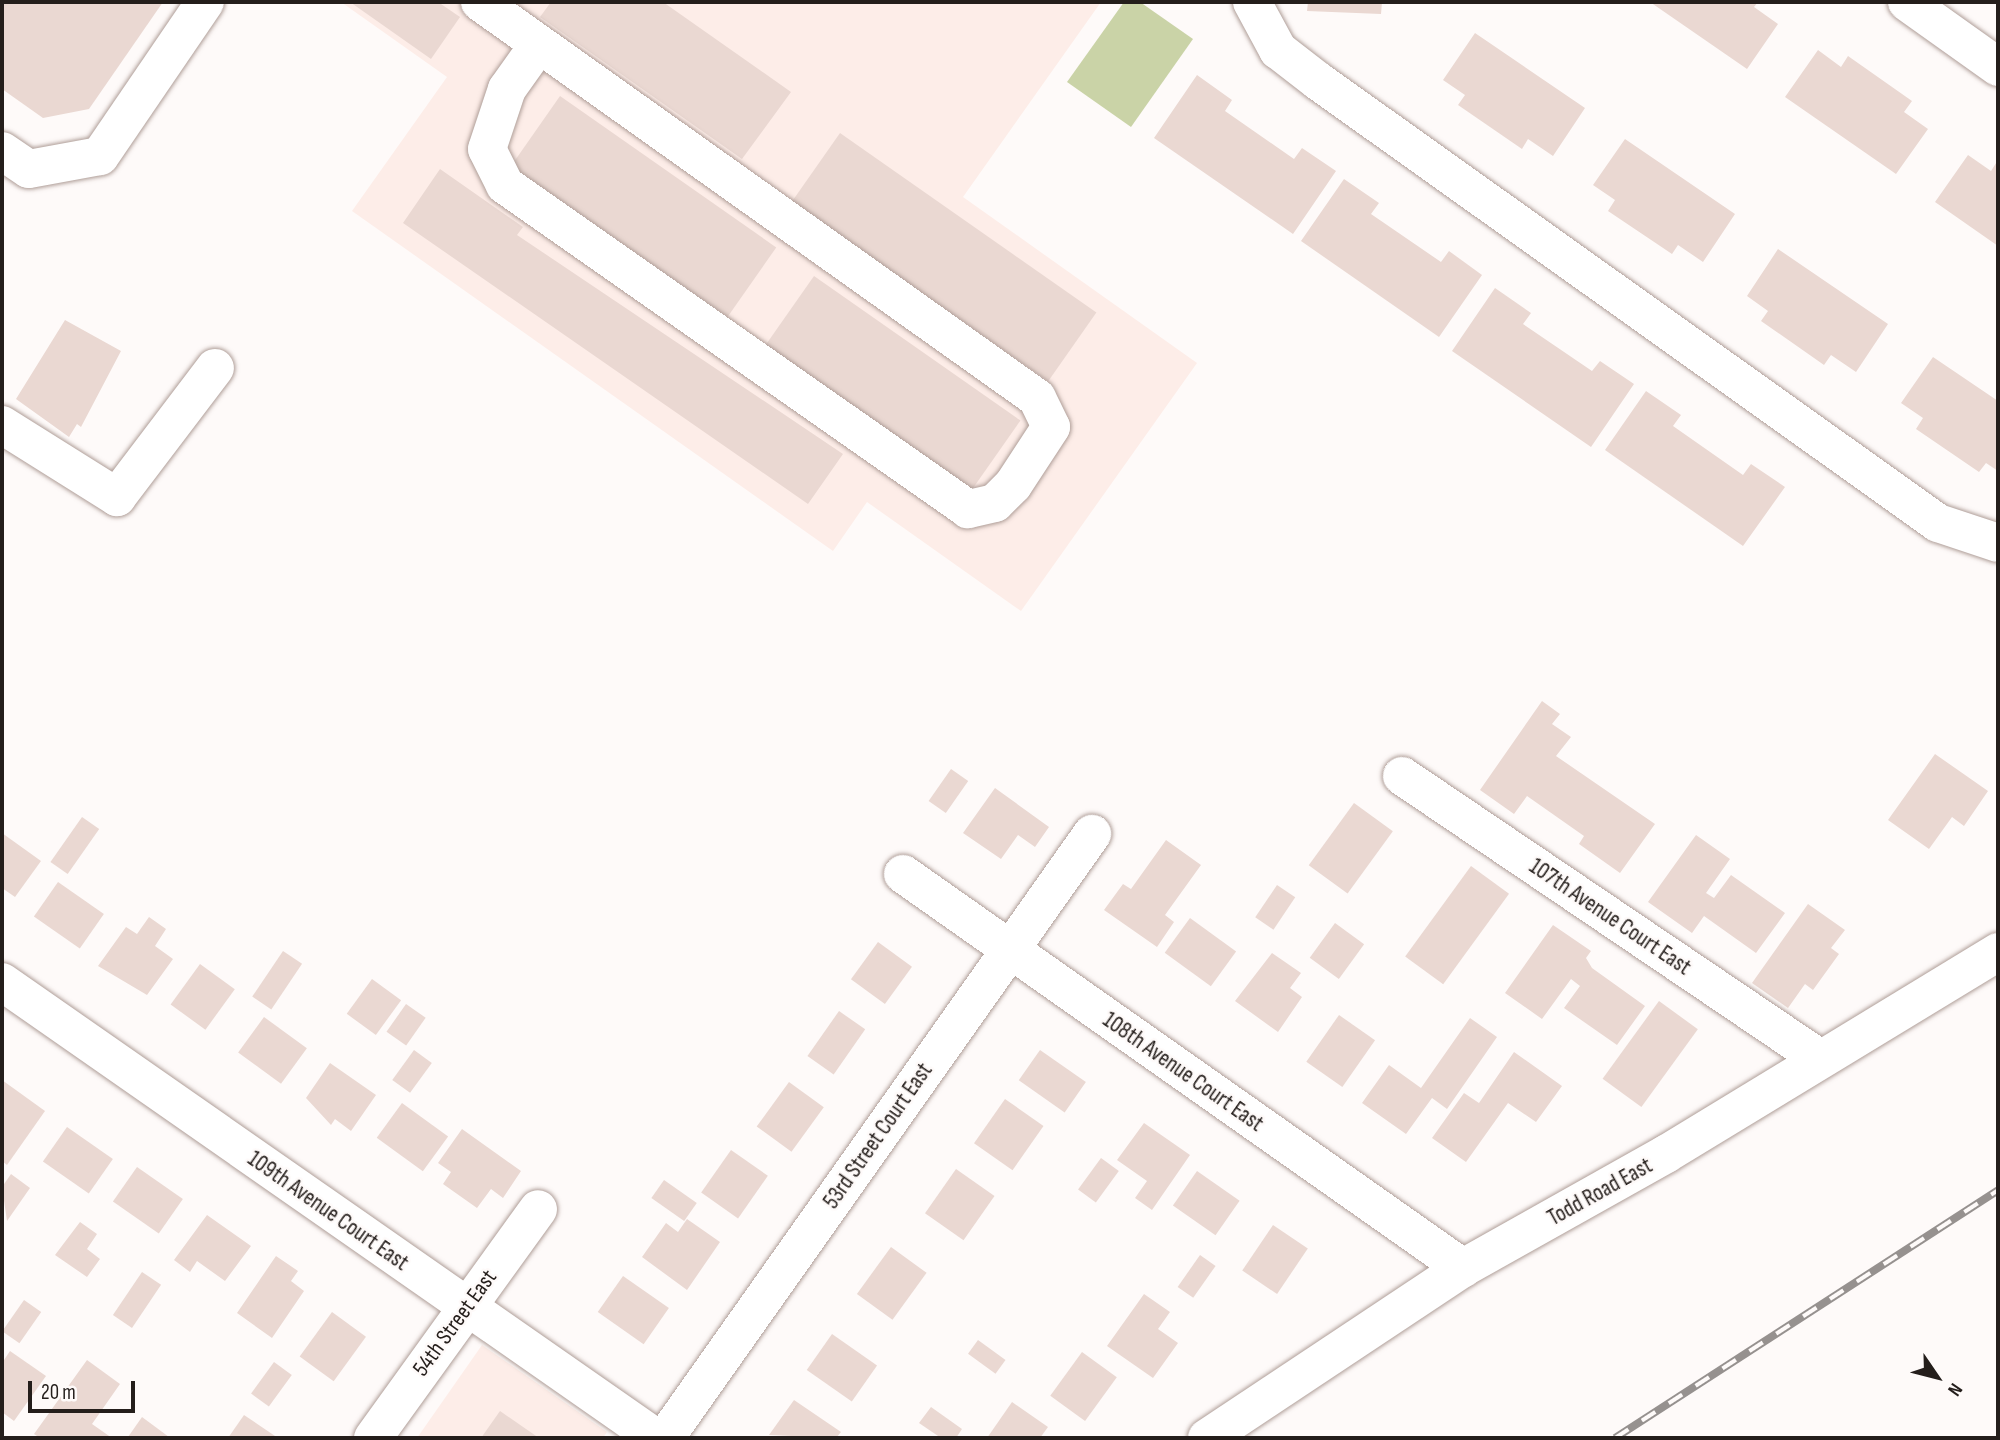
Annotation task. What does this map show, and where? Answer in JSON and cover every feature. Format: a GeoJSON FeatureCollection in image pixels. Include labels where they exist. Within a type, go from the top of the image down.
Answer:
{"type":"FeatureCollection","features":[{"type":"Feature","properties":{"kind":"street"},"geometry":{"type":"LineString","coordinates":[[2,151],[30,169],[100,156],[205,2]]}},
{"type":"Feature","properties":{"kind":"street"},"geometry":{"type":"LineString","coordinates":[[480,2],[1037,398],[1051,427],[1013,485],[995,503],[968,509],[505,184],[487,149],[507,89],[539,44]]}},
{"type":"Feature","properties":{"kind":"street"},"geometry":{"type":"LineString","coordinates":[[1252,2],[1278,50],[1318,80],[1938,523],[1998,543]]}},
{"type":"Feature","properties":{"kind":"street"},"geometry":{"type":"LineString","coordinates":[[1907,2],[1998,67]]}},
{"type":"Feature","properties":{"kind":"street"},"geometry":{"type":"LineString","coordinates":[[2,425],[117,497],[215,368]]}},
{"type":"Feature","properties":{"kind":"street","name":"107th Avenue Court East"},"geometry":{"type":"LineString","coordinates":[[1402,776],[1819,1058]]}},
{"type":"Feature","properties":{"kind":"street","name":"53rd Street Court East"},"geometry":{"type":"LineString","coordinates":[[665,1438],[1093,834]]}},
{"type":"Feature","properties":{"kind":"street","name":"108th Avenue Court East"},"geometry":{"type":"LineString","coordinates":[[903,874],[1463,1268]]}},
{"type":"Feature","properties":{"kind":"street","name":"Todd Road East"},"geometry":{"type":"LineString","coordinates":[[1207,1438],[1463,1268],[1666,1154],[1819,1058],[1998,952]]}},
{"type":"Feature","properties":{"kind":"street","name":"109th Avenue Court East"},"geometry":{"type":"LineString","coordinates":[[2,982],[465,1308],[656,1438]]}},
{"type":"Feature","properties":{"kind":"street","name":"54th Street East"},"geometry":{"type":"LineString","coordinates":[[373,1438],[538,1209]]}},
{"type":"Feature","properties":{"kind":"shaded area"},"geometry":{"type":"Polygon","coordinates":[[[341,2],[1101,2],[963,197],[1197,363],[1021,611],[867,502],[833,551],[352,211],[447,77],[341,2]]]}},
{"type":"Feature","properties":{"kind":"shaded area"},"geometry":{"type":"Polygon","coordinates":[[[482,1345],[607,1432],[603,1438],[417,1438],[482,1345]]]}},
{"type":"Feature","properties":{"kind":"green space"},"geometry":{"type":"Polygon","coordinates":[[[1124,2],[1140,2],[1193,39],[1131,127],[1067,82],[1124,2]]]}},
{"type":"Feature","properties":{"kind":"building"},"geometry":{"type":"Polygon","coordinates":[[[2,2],[163,2],[89,109],[43,118],[2,89],[2,2]]]}},
{"type":"Feature","properties":{"kind":"building"},"geometry":{"type":"Polygon","coordinates":[[[350,2],[438,2],[460,17],[431,59],[350,2]]]}},
{"type":"Feature","properties":{"kind":"building"},"geometry":{"type":"Polygon","coordinates":[[[551,2],[663,2],[791,92],[742,159],[540,17],[551,2]]]}},
{"type":"Feature","properties":{"kind":"building"},"geometry":{"type":"Polygon","coordinates":[[[1308,2],[1382,2],[1381,14],[1307,11],[1308,2]]]}},
{"type":"Feature","properties":{"kind":"building"},"geometry":{"type":"Polygon","coordinates":[[[1650,2],[1758,2],[1754,7],[1778,24],[1747,69],[1650,2]]]}},
{"type":"Feature","properties":{"kind":"building"},"geometry":{"type":"Polygon","coordinates":[[[1475,33],[1585,108],[1553,156],[1528,139],[1522,149],[1458,105],[1465,95],[1443,80],[1475,33]]]}},
{"type":"Feature","properties":{"kind":"building"},"geometry":{"type":"Polygon","coordinates":[[[1818,50],[1841,67],[1848,56],[1912,101],[1904,112],[1928,129],[1896,174],[1785,97],[1818,50]]]}},
{"type":"Feature","properties":{"kind":"building"},"geometry":{"type":"Polygon","coordinates":[[[1197,75],[1232,100],[1225,111],[1294,159],[1302,148],[1336,171],[1293,234],[1154,138],[1197,75]]]}},
{"type":"Feature","properties":{"kind":"building"},"geometry":{"type":"Polygon","coordinates":[[[560,96],[776,247],[728,317],[511,166],[560,96]]]}},
{"type":"Feature","properties":{"kind":"building"},"geometry":{"type":"Polygon","coordinates":[[[840,133],[1096,313],[1048,381],[792,202],[840,133]]]}},
{"type":"Feature","properties":{"kind":"building"},"geometry":{"type":"Polygon","coordinates":[[[1625,139],[1735,214],[1703,262],[1678,245],[1672,254],[1608,211],[1615,200],[1593,185],[1625,139]]]}},
{"type":"Feature","properties":{"kind":"building"},"geometry":{"type":"Polygon","coordinates":[[[1968,155],[1991,171],[1998,160],[1998,246],[1935,202],[1968,155]]]}},
{"type":"Feature","properties":{"kind":"building"},"geometry":{"type":"Polygon","coordinates":[[[440,169],[523,227],[517,235],[843,454],[808,504],[403,223],[440,169]]]}},
{"type":"Feature","properties":{"kind":"building"},"geometry":{"type":"Polygon","coordinates":[[[1344,179],[1379,203],[1371,214],[1441,262],[1449,251],[1482,275],[1439,337],[1301,241],[1344,179]]]}},
{"type":"Feature","properties":{"kind":"building"},"geometry":{"type":"Polygon","coordinates":[[[1778,249],[1888,324],[1856,372],[1831,355],[1824,365],[1761,321],[1768,311],[1747,296],[1778,249]]]}},
{"type":"Feature","properties":{"kind":"building"},"geometry":{"type":"Polygon","coordinates":[[[814,276],[1020,421],[972,489],[766,345],[814,276]]]}},
{"type":"Feature","properties":{"kind":"building"},"geometry":{"type":"Polygon","coordinates":[[[1495,288],[1531,313],[1523,324],[1592,371],[1600,361],[1634,384],[1591,447],[1452,351],[1495,288]]]}},
{"type":"Feature","properties":{"kind":"building"},"geometry":{"type":"Polygon","coordinates":[[[65,320],[121,351],[81,427],[77,424],[69,437],[16,399],[65,320]]]}},
{"type":"Feature","properties":{"kind":"building"},"geometry":{"type":"Polygon","coordinates":[[[1933,357],[1998,401],[1998,471],[1986,463],[1979,472],[1916,429],[1923,418],[1901,403],[1933,357]]]}},
{"type":"Feature","properties":{"kind":"building"},"geometry":{"type":"Polygon","coordinates":[[[1646,391],[1681,415],[1673,426],[1743,475],[1751,464],[1785,487],[1743,546],[1605,450],[1646,391]]]}},
{"type":"Feature","properties":{"kind":"building"},"geometry":{"type":"Polygon","coordinates":[[[1542,701],[1560,714],[1552,724],[1571,737],[1556,756],[1655,824],[1620,873],[1579,844],[1584,836],[1527,796],[1514,814],[1480,790],[1542,701]]]}},
{"type":"Feature","properties":{"kind":"building"},"geometry":{"type":"Polygon","coordinates":[[[1935,754],[1988,791],[1964,826],[1952,817],[1929,849],[1888,820],[1935,754]]]}},
{"type":"Feature","properties":{"kind":"building"},"geometry":{"type":"Polygon","coordinates":[[[951,769],[968,781],[946,813],[929,801],[951,769]]]}},
{"type":"Feature","properties":{"kind":"building"},"geometry":{"type":"Polygon","coordinates":[[[995,788],[1049,827],[1035,847],[1018,835],[1001,859],[963,833],[995,788]]]}},
{"type":"Feature","properties":{"kind":"building"},"geometry":{"type":"Polygon","coordinates":[[[1354,803],[1393,831],[1348,894],[1309,865],[1354,803]]]}},
{"type":"Feature","properties":{"kind":"building"},"geometry":{"type":"Polygon","coordinates":[[[82,817],[99,829],[68,874],[50,862],[82,817]]]}},
{"type":"Feature","properties":{"kind":"building"},"geometry":{"type":"Polygon","coordinates":[[[2,833],[41,861],[15,897],[2,888],[2,833]]]}},
{"type":"Feature","properties":{"kind":"building"},"geometry":{"type":"Polygon","coordinates":[[[1696,835],[1730,859],[1706,893],[1714,898],[1731,875],[1785,913],[1756,953],[1704,916],[1692,933],[1648,902],[1696,835]]]}},
{"type":"Feature","properties":{"kind":"building"},"geometry":{"type":"Polygon","coordinates":[[[1166,840],[1201,865],[1165,915],[1174,922],[1157,947],[1104,910],[1123,884],[1131,889],[1166,840]]]}},
{"type":"Feature","properties":{"kind":"building"},"geometry":{"type":"Polygon","coordinates":[[[1471,866],[1509,894],[1443,984],[1405,957],[1471,866]]]}},
{"type":"Feature","properties":{"kind":"building"},"geometry":{"type":"Polygon","coordinates":[[[58,882],[104,914],[80,949],[34,916],[58,882]]]}},
{"type":"Feature","properties":{"kind":"building"},"geometry":{"type":"Polygon","coordinates":[[[1277,885],[1295,897],[1273,930],[1255,917],[1277,885]]]}},
{"type":"Feature","properties":{"kind":"building"},"geometry":{"type":"Polygon","coordinates":[[[1808,904],[1845,930],[1831,948],[1839,954],[1813,990],[1805,984],[1788,1008],[1752,983],[1808,904]]]}},
{"type":"Feature","properties":{"kind":"building"},"geometry":{"type":"Polygon","coordinates":[[[149,917],[166,929],[155,946],[173,959],[147,995],[98,966],[126,927],[137,934],[149,917]]]}},
{"type":"Feature","properties":{"kind":"building"},"geometry":{"type":"Polygon","coordinates":[[[1190,918],[1236,952],[1211,986],[1165,953],[1190,918]]]}},
{"type":"Feature","properties":{"kind":"building"},"geometry":{"type":"Polygon","coordinates":[[[1335,923],[1364,944],[1339,979],[1310,958],[1335,923]]]}},
{"type":"Feature","properties":{"kind":"building"},"geometry":{"type":"Polygon","coordinates":[[[1553,925],[1591,951],[1586,958],[1592,968],[1645,1006],[1617,1045],[1564,1008],[1580,986],[1571,979],[1542,1019],[1505,993],[1553,925]]]}},
{"type":"Feature","properties":{"kind":"building"},"geometry":{"type":"Polygon","coordinates":[[[878,942],[912,967],[885,1004],[851,979],[878,942]]]}},
{"type":"Feature","properties":{"kind":"building"},"geometry":{"type":"Polygon","coordinates":[[[283,951],[302,964],[271,1009],[252,997],[283,951]]]}},
{"type":"Feature","properties":{"kind":"building"},"geometry":{"type":"Polygon","coordinates":[[[1272,953],[1301,973],[1290,988],[1302,997],[1278,1032],[1235,1001],[1272,953]]]}},
{"type":"Feature","properties":{"kind":"building"},"geometry":{"type":"Polygon","coordinates":[[[200,964],[235,989],[205,1030],[171,1004],[200,964]]]}},
{"type":"Feature","properties":{"kind":"building"},"geometry":{"type":"Polygon","coordinates":[[[372,979],[401,1000],[376,1035],[347,1014],[372,979]]]}},
{"type":"Feature","properties":{"kind":"building"},"geometry":{"type":"Polygon","coordinates":[[[1659,1001],[1698,1029],[1641,1107],[1603,1079],[1659,1001]]]}},
{"type":"Feature","properties":{"kind":"building"},"geometry":{"type":"Polygon","coordinates":[[[406,1004],[426,1018],[406,1046],[386,1032],[406,1004]]]}},
{"type":"Feature","properties":{"kind":"building"},"geometry":{"type":"Polygon","coordinates":[[[839,1011],[865,1029],[834,1074],[807,1056],[839,1011]]]}},
{"type":"Feature","properties":{"kind":"building"},"geometry":{"type":"Polygon","coordinates":[[[1339,1015],[1375,1040],[1342,1087],[1306,1062],[1339,1015]]]}},
{"type":"Feature","properties":{"kind":"building"},"geometry":{"type":"Polygon","coordinates":[[[264,1017],[307,1048],[281,1084],[238,1053],[264,1017]]]}},
{"type":"Feature","properties":{"kind":"building"},"geometry":{"type":"Polygon","coordinates":[[[1470,1018],[1497,1037],[1447,1109],[1432,1098],[1406,1134],[1362,1103],[1389,1065],[1421,1088],[1470,1018]]]}},
{"type":"Feature","properties":{"kind":"building"},"geometry":{"type":"Polygon","coordinates":[[[414,1050],[432,1063],[410,1093],[392,1080],[414,1050]]]}},
{"type":"Feature","properties":{"kind":"building"},"geometry":{"type":"Polygon","coordinates":[[[1040,1050],[1086,1082],[1065,1112],[1019,1080],[1040,1050]]]}},
{"type":"Feature","properties":{"kind":"building"},"geometry":{"type":"Polygon","coordinates":[[[1514,1052],[1562,1086],[1536,1122],[1508,1103],[1466,1162],[1432,1138],[1464,1093],[1479,1103],[1514,1052]]]}},
{"type":"Feature","properties":{"kind":"building"},"geometry":{"type":"Polygon","coordinates":[[[330,1063],[376,1095],[351,1131],[335,1119],[331,1125],[306,1098],[330,1063]]]}},
{"type":"Feature","properties":{"kind":"building"},"geometry":{"type":"Polygon","coordinates":[[[2,1080],[45,1111],[7,1165],[2,1161],[2,1080]]]}},
{"type":"Feature","properties":{"kind":"building"},"geometry":{"type":"Polygon","coordinates":[[[789,1082],[824,1107],[791,1152],[757,1126],[789,1082]]]}},
{"type":"Feature","properties":{"kind":"building"},"geometry":{"type":"Polygon","coordinates":[[[1005,1099],[1044,1126],[1013,1170],[974,1143],[1005,1099]]]}},
{"type":"Feature","properties":{"kind":"building"},"geometry":{"type":"Polygon","coordinates":[[[402,1103],[448,1137],[423,1171],[377,1138],[402,1103]]]}},
{"type":"Feature","properties":{"kind":"building"},"geometry":{"type":"Polygon","coordinates":[[[1144,1123],[1190,1155],[1152,1210],[1135,1198],[1147,1181],[1117,1160],[1144,1123]]]}},
{"type":"Feature","properties":{"kind":"building"},"geometry":{"type":"Polygon","coordinates":[[[67,1127],[113,1159],[89,1194],[43,1161],[67,1127]]]}},
{"type":"Feature","properties":{"kind":"building"},"geometry":{"type":"Polygon","coordinates":[[[462,1129],[521,1171],[503,1198],[491,1189],[477,1208],[443,1184],[451,1172],[438,1163],[462,1129]]]}},
{"type":"Feature","properties":{"kind":"building"},"geometry":{"type":"Polygon","coordinates":[[[731,1150],[768,1176],[738,1218],[701,1193],[731,1150]]]}},
{"type":"Feature","properties":{"kind":"building"},"geometry":{"type":"Polygon","coordinates":[[[1101,1158],[1119,1171],[1096,1202],[1078,1190],[1101,1158]]]}},
{"type":"Feature","properties":{"kind":"building"},"geometry":{"type":"Polygon","coordinates":[[[137,1167],[183,1199],[159,1234],[113,1201],[137,1167]]]}},
{"type":"Feature","properties":{"kind":"building"},"geometry":{"type":"Polygon","coordinates":[[[956,1169],[995,1196],[964,1240],[925,1213],[956,1169]]]}},
{"type":"Feature","properties":{"kind":"building"},"geometry":{"type":"Polygon","coordinates":[[[1197,1171],[1240,1201],[1216,1235],[1173,1205],[1197,1171]]]}},
{"type":"Feature","properties":{"kind":"building"},"geometry":{"type":"Polygon","coordinates":[[[11,1174],[30,1188],[7,1221],[2,1187],[11,1174]]]}},
{"type":"Feature","properties":{"kind":"building"},"geometry":{"type":"Polygon","coordinates":[[[664,1180],[697,1203],[684,1221],[651,1198],[664,1180]]]}},
{"type":"Feature","properties":{"kind":"building"},"geometry":{"type":"Polygon","coordinates":[[[207,1215],[251,1246],[225,1281],[197,1261],[190,1272],[174,1260],[207,1215]]]}},
{"type":"Feature","properties":{"kind":"building"},"geometry":{"type":"Polygon","coordinates":[[[687,1219],[720,1242],[687,1290],[642,1257],[666,1223],[678,1232],[687,1219]]]}},
{"type":"Feature","properties":{"kind":"building"},"geometry":{"type":"Polygon","coordinates":[[[80,1222],[97,1234],[87,1249],[100,1259],[87,1277],[55,1255],[80,1222]]]}},
{"type":"Feature","properties":{"kind":"building"},"geometry":{"type":"Polygon","coordinates":[[[1273,1225],[1308,1248],[1277,1294],[1242,1271],[1273,1225]]]}},
{"type":"Feature","properties":{"kind":"building"},"geometry":{"type":"Polygon","coordinates":[[[891,1247],[927,1273],[893,1320],[857,1294],[891,1247]]]}},
{"type":"Feature","properties":{"kind":"building"},"geometry":{"type":"Polygon","coordinates":[[[1200,1255],[1216,1266],[1193,1298],[1178,1287],[1200,1255]]]}},
{"type":"Feature","properties":{"kind":"building"},"geometry":{"type":"Polygon","coordinates":[[[276,1256],[298,1271],[291,1281],[304,1291],[272,1338],[237,1313],[276,1256]]]}},
{"type":"Feature","properties":{"kind":"building"},"geometry":{"type":"Polygon","coordinates":[[[142,1272],[161,1285],[132,1328],[113,1315],[142,1272]]]}},
{"type":"Feature","properties":{"kind":"building"},"geometry":{"type":"Polygon","coordinates":[[[623,1276],[669,1308],[644,1344],[598,1312],[623,1276]]]}},
{"type":"Feature","properties":{"kind":"building"},"geometry":{"type":"Polygon","coordinates":[[[1144,1294],[1170,1312],[1158,1329],[1178,1343],[1153,1378],[1107,1346],[1144,1294]]]}},
{"type":"Feature","properties":{"kind":"building"},"geometry":{"type":"Polygon","coordinates":[[[24,1300],[41,1312],[19,1343],[2,1331],[24,1300]]]}},
{"type":"Feature","properties":{"kind":"building"},"geometry":{"type":"Polygon","coordinates":[[[332,1312],[366,1337],[334,1381],[300,1356],[332,1312]]]}},
{"type":"Feature","properties":{"kind":"building"},"geometry":{"type":"Polygon","coordinates":[[[832,1334],[877,1366],[852,1402],[807,1370],[832,1334]]]}},
{"type":"Feature","properties":{"kind":"building"},"geometry":{"type":"Polygon","coordinates":[[[978,1340],[1006,1360],[996,1374],[968,1354],[978,1340]]]}},
{"type":"Feature","properties":{"kind":"building"},"geometry":{"type":"Polygon","coordinates":[[[10,1351],[46,1376],[14,1421],[2,1412],[2,1363],[10,1351]]]}},
{"type":"Feature","properties":{"kind":"building"},"geometry":{"type":"Polygon","coordinates":[[[1082,1352],[1117,1377],[1085,1421],[1050,1396],[1082,1352]]]}},
{"type":"Feature","properties":{"kind":"building"},"geometry":{"type":"Polygon","coordinates":[[[87,1360],[120,1384],[92,1424],[112,1438],[40,1438],[34,1434],[87,1360]]]}},
{"type":"Feature","properties":{"kind":"building"},"geometry":{"type":"Polygon","coordinates":[[[274,1362],[292,1375],[269,1406],[251,1394],[274,1362]]]}},
{"type":"Feature","properties":{"kind":"building"},"geometry":{"type":"Polygon","coordinates":[[[794,1400],[841,1432],[836,1438],[769,1435],[794,1400]]]}},
{"type":"Feature","properties":{"kind":"building"},"geometry":{"type":"Polygon","coordinates":[[[1012,1402],[1048,1427],[1040,1438],[987,1438],[1012,1402]]]}},
{"type":"Feature","properties":{"kind":"building"},"geometry":{"type":"Polygon","coordinates":[[[931,1407],[962,1429],[956,1438],[941,1438],[919,1423],[931,1407]]]}},
{"type":"Feature","properties":{"kind":"building"},"geometry":{"type":"Polygon","coordinates":[[[500,1411],[539,1438],[481,1438],[500,1411]]]}},
{"type":"Feature","properties":{"kind":"building"},"geometry":{"type":"Polygon","coordinates":[[[244,1415],[278,1438],[228,1438],[244,1415]]]}},
{"type":"Feature","properties":{"kind":"building"},"geometry":{"type":"Polygon","coordinates":[[[142,1417],[169,1437],[128,1437],[142,1417]]]}},
{"type":"Feature","properties":{"kind":"railway"},"geometry":{"type":"LineString","coordinates":[[1615,1438],[1998,1190]]}}]}
